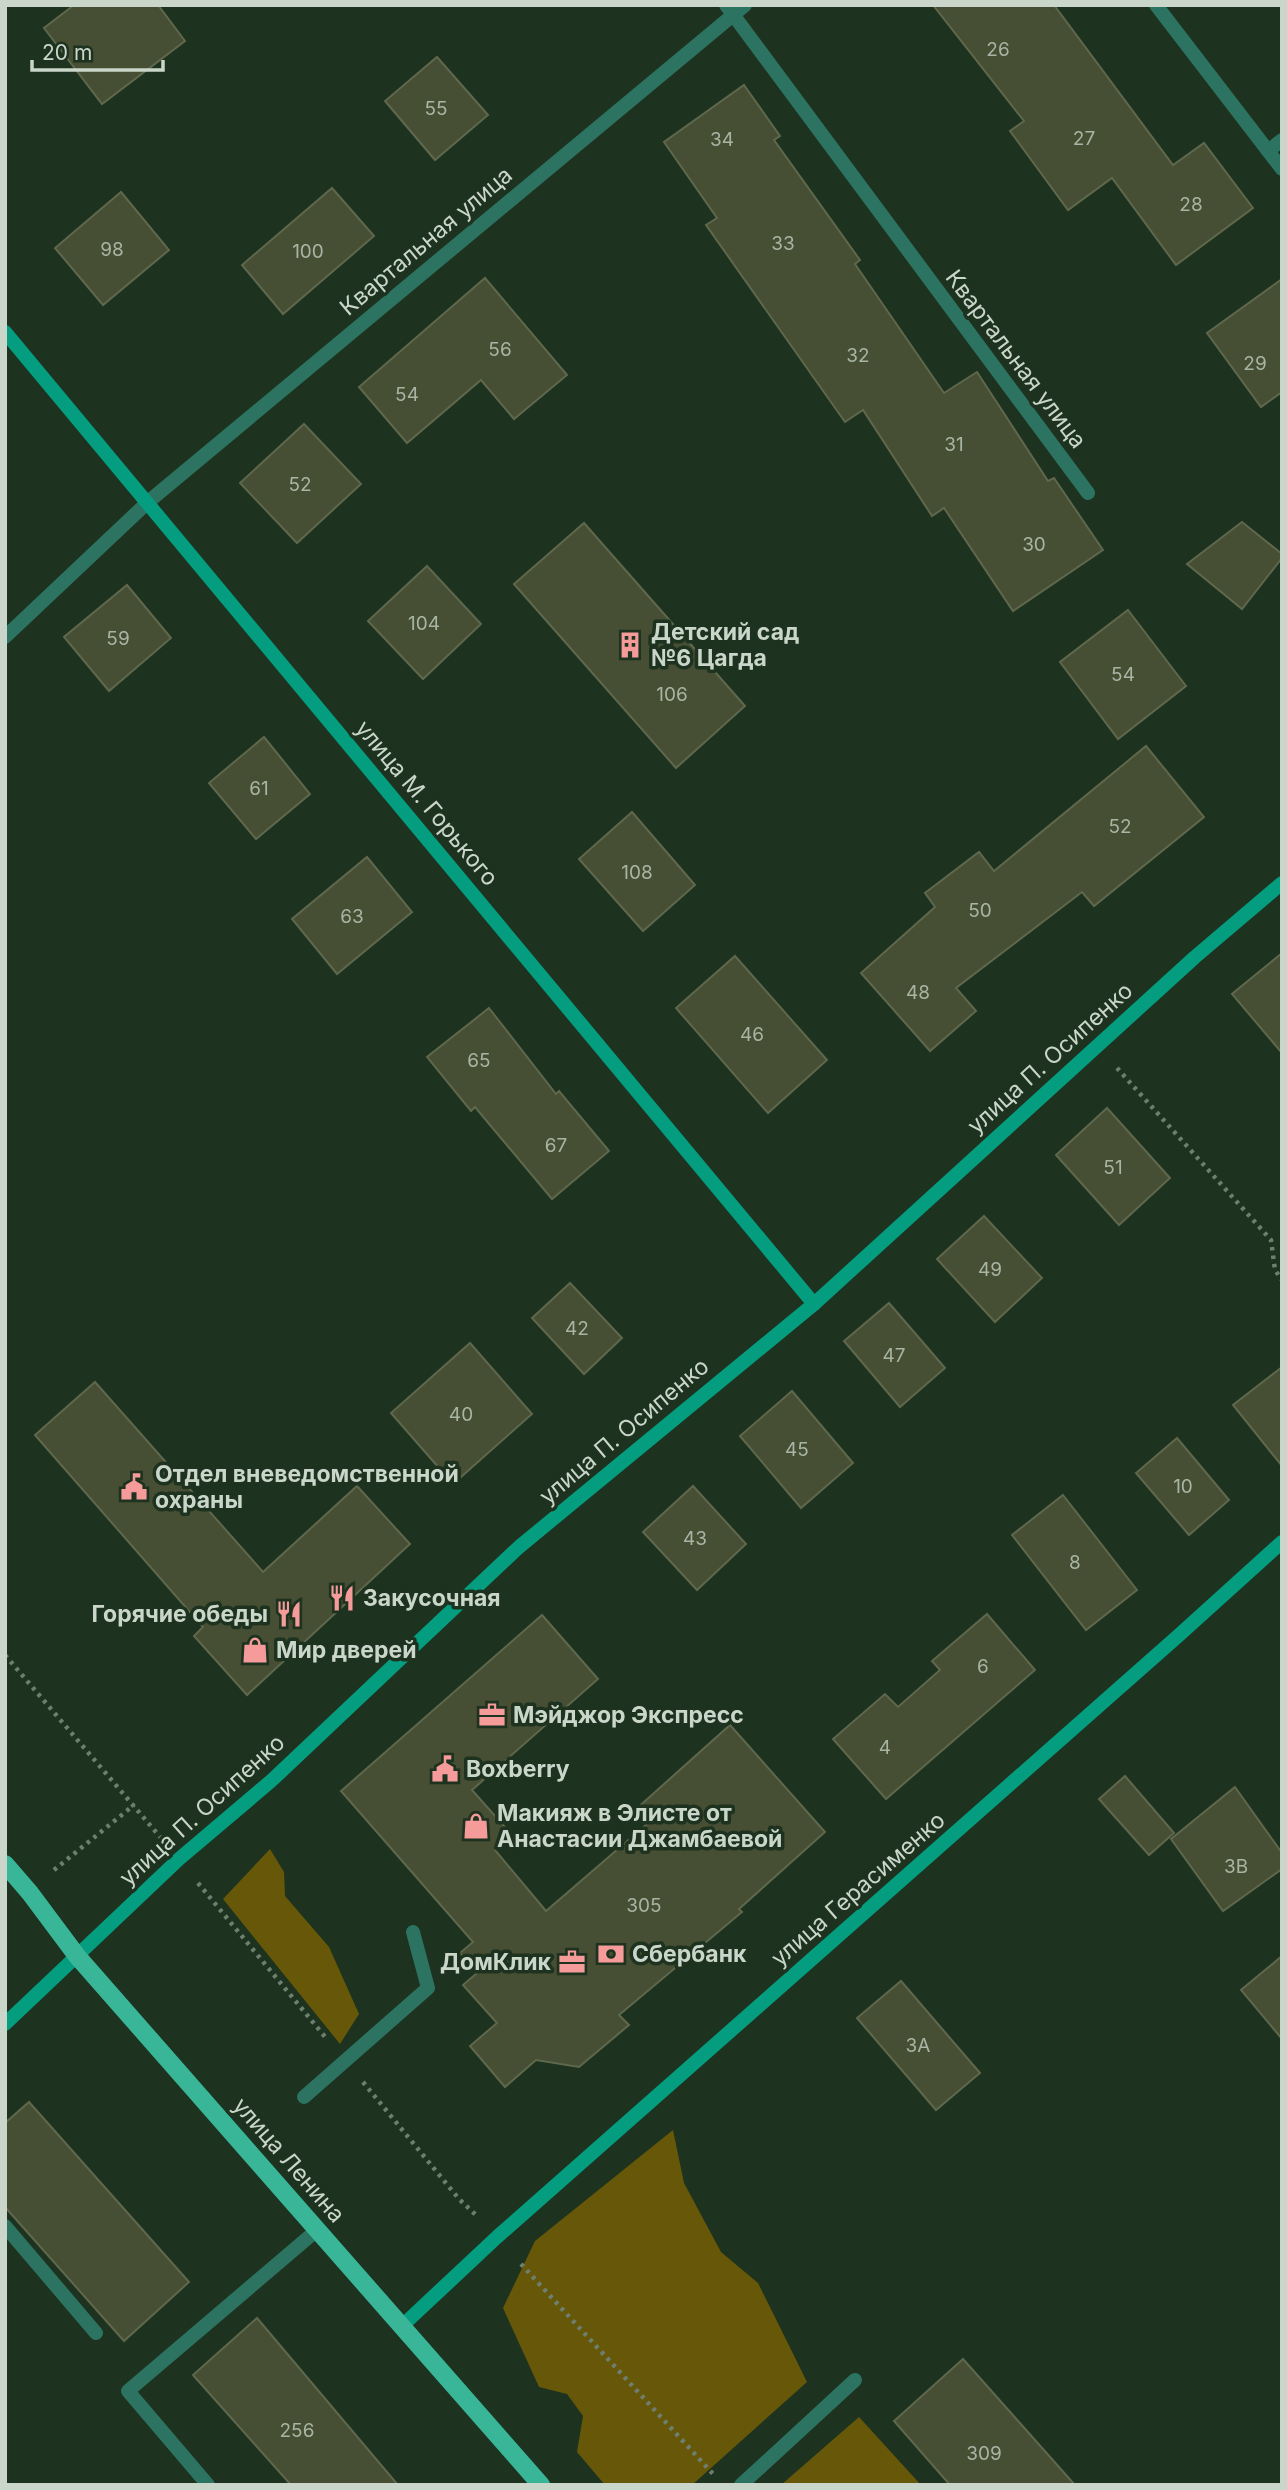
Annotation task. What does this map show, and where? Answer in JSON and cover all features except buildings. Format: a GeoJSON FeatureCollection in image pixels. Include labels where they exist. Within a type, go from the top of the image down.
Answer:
{"type":"FeatureCollection","features":[{"type":"Feature","properties":{"kind":"main road","name":"улица М. Горького"},"geometry":{"type":"LineString","coordinates":[[5,332],[814,1304]]}},
{"type":"Feature","properties":{"kind":"main road","name":"улица П. Осипенко"},"geometry":{"type":"LineString","coordinates":[[5,2024],[179,1859],[271,1781],[519,1547],[814,1304],[1282,883]]}},
{"type":"Feature","properties":{"kind":"main road","name":"улица Герасименко"},"geometry":{"type":"LineString","coordinates":[[402,2326],[507,2228],[1282,1542]]}},
{"type":"Feature","properties":{"kind":"main road","name":"улица Ленина"},"geometry":{"type":"LineString","coordinates":[[5,1864],[77,1955],[541,2485]]}},
{"type":"Feature","properties":{"kind":"street","name":"Квартальная улица"},"geometry":{"type":"LineString","coordinates":[[5,637],[148,502],[729,10],[745,5]]}},
{"type":"Feature","properties":{"kind":"street"},"geometry":{"type":"LineString","coordinates":[[1156,5],[1282,169]]}},
{"type":"Feature","properties":{"kind":"street","name":"Квартальная улица"},"geometry":{"type":"LineString","coordinates":[[729,10],[1088,493]]}},
{"type":"Feature","properties":{"kind":"street"},"geometry":{"type":"LineString","coordinates":[[1268,151],[1282,140]]}},
{"type":"Feature","properties":{"kind":"street"},"geometry":{"type":"LineString","coordinates":[[304,2097],[428,1988],[413,1932]]}},
{"type":"Feature","properties":{"kind":"street"},"geometry":{"type":"LineString","coordinates":[[5,2227],[96,2333]]}},
{"type":"Feature","properties":{"kind":"street"},"geometry":{"type":"LineString","coordinates":[[208,2485],[128,2392],[317,2230]]}},
{"type":"Feature","properties":{"kind":"street"},"geometry":{"type":"LineString","coordinates":[[741,2485],[855,2380]]}},
{"type":"Feature","properties":{"kind":"path"},"geometry":{"type":"LineString","coordinates":[[1096,1048],[1126,1077],[1271,1240],[1275,1270],[1282,1280]]}},
{"type":"Feature","properties":{"kind":"path"},"geometry":{"type":"LineString","coordinates":[[5,1655],[162,1838]]}},
{"type":"Feature","properties":{"kind":"path"},"geometry":{"type":"LineString","coordinates":[[54,1870],[134,1805]]}},
{"type":"Feature","properties":{"kind":"path"},"geometry":{"type":"LineString","coordinates":[[521,2264],[723,2485]]}},
{"type":"Feature","properties":{"kind":"shaded area"},"geometry":{"type":"Polygon","coordinates":[[[270,1849],[284,1872],[285,1896],[329,1947],[359,2014],[340,2044],[223,1899],[270,1849]]]}},
{"type":"Feature","properties":{"kind":"shaded area"},"geometry":{"type":"Polygon","coordinates":[[[673,2130],[684,2183],[721,2252],[758,2283],[807,2382],[692,2485],[605,2485],[577,2452],[583,2416],[567,2394],[539,2387],[503,2308],[535,2241],[673,2130]]]}},
{"type":"Feature","properties":{"kind":"shaded area"},"geometry":{"type":"Polygon","coordinates":[[[859,2417],[921,2485],[781,2485],[859,2417]]]}},
{"type":"Feature","properties":{"kind":"place","name":"Детский сад №6 Цагда"},"geometry":{"type":"Point","coordinates":[630,645]}},
{"type":"Feature","properties":{"kind":"place","name":"Отдел вневедомственной охраны"},"geometry":{"type":"Point","coordinates":[134,1487]}},
{"type":"Feature","properties":{"kind":"place","name":"Закусoчная"},"geometry":{"type":"Point","coordinates":[342,1598]}},
{"type":"Feature","properties":{"kind":"place","name":"Горячие обеды"},"geometry":{"type":"Point","coordinates":[289,1614]}},
{"type":"Feature","properties":{"kind":"place","name":"Мир дверей"},"geometry":{"type":"Point","coordinates":[255,1650]}},
{"type":"Feature","properties":{"kind":"place","name":"Мэйджор Экспресс"},"geometry":{"type":"Point","coordinates":[492,1715]}},
{"type":"Feature","properties":{"kind":"place","name":"Boxberry"},"geometry":{"type":"Point","coordinates":[445,1769]}},
{"type":"Feature","properties":{"kind":"place","name":"Макияж в Элисте от Анастасии Джамбаевой"},"geometry":{"type":"Point","coordinates":[476,1826]}},
{"type":"Feature","properties":{"kind":"place","name":"Сбербанк"},"geometry":{"type":"Point","coordinates":[611,1954]}},
{"type":"Feature","properties":{"kind":"place","name":"ДомКлик"},"geometry":{"type":"Point","coordinates":[572,1962]}}]}
